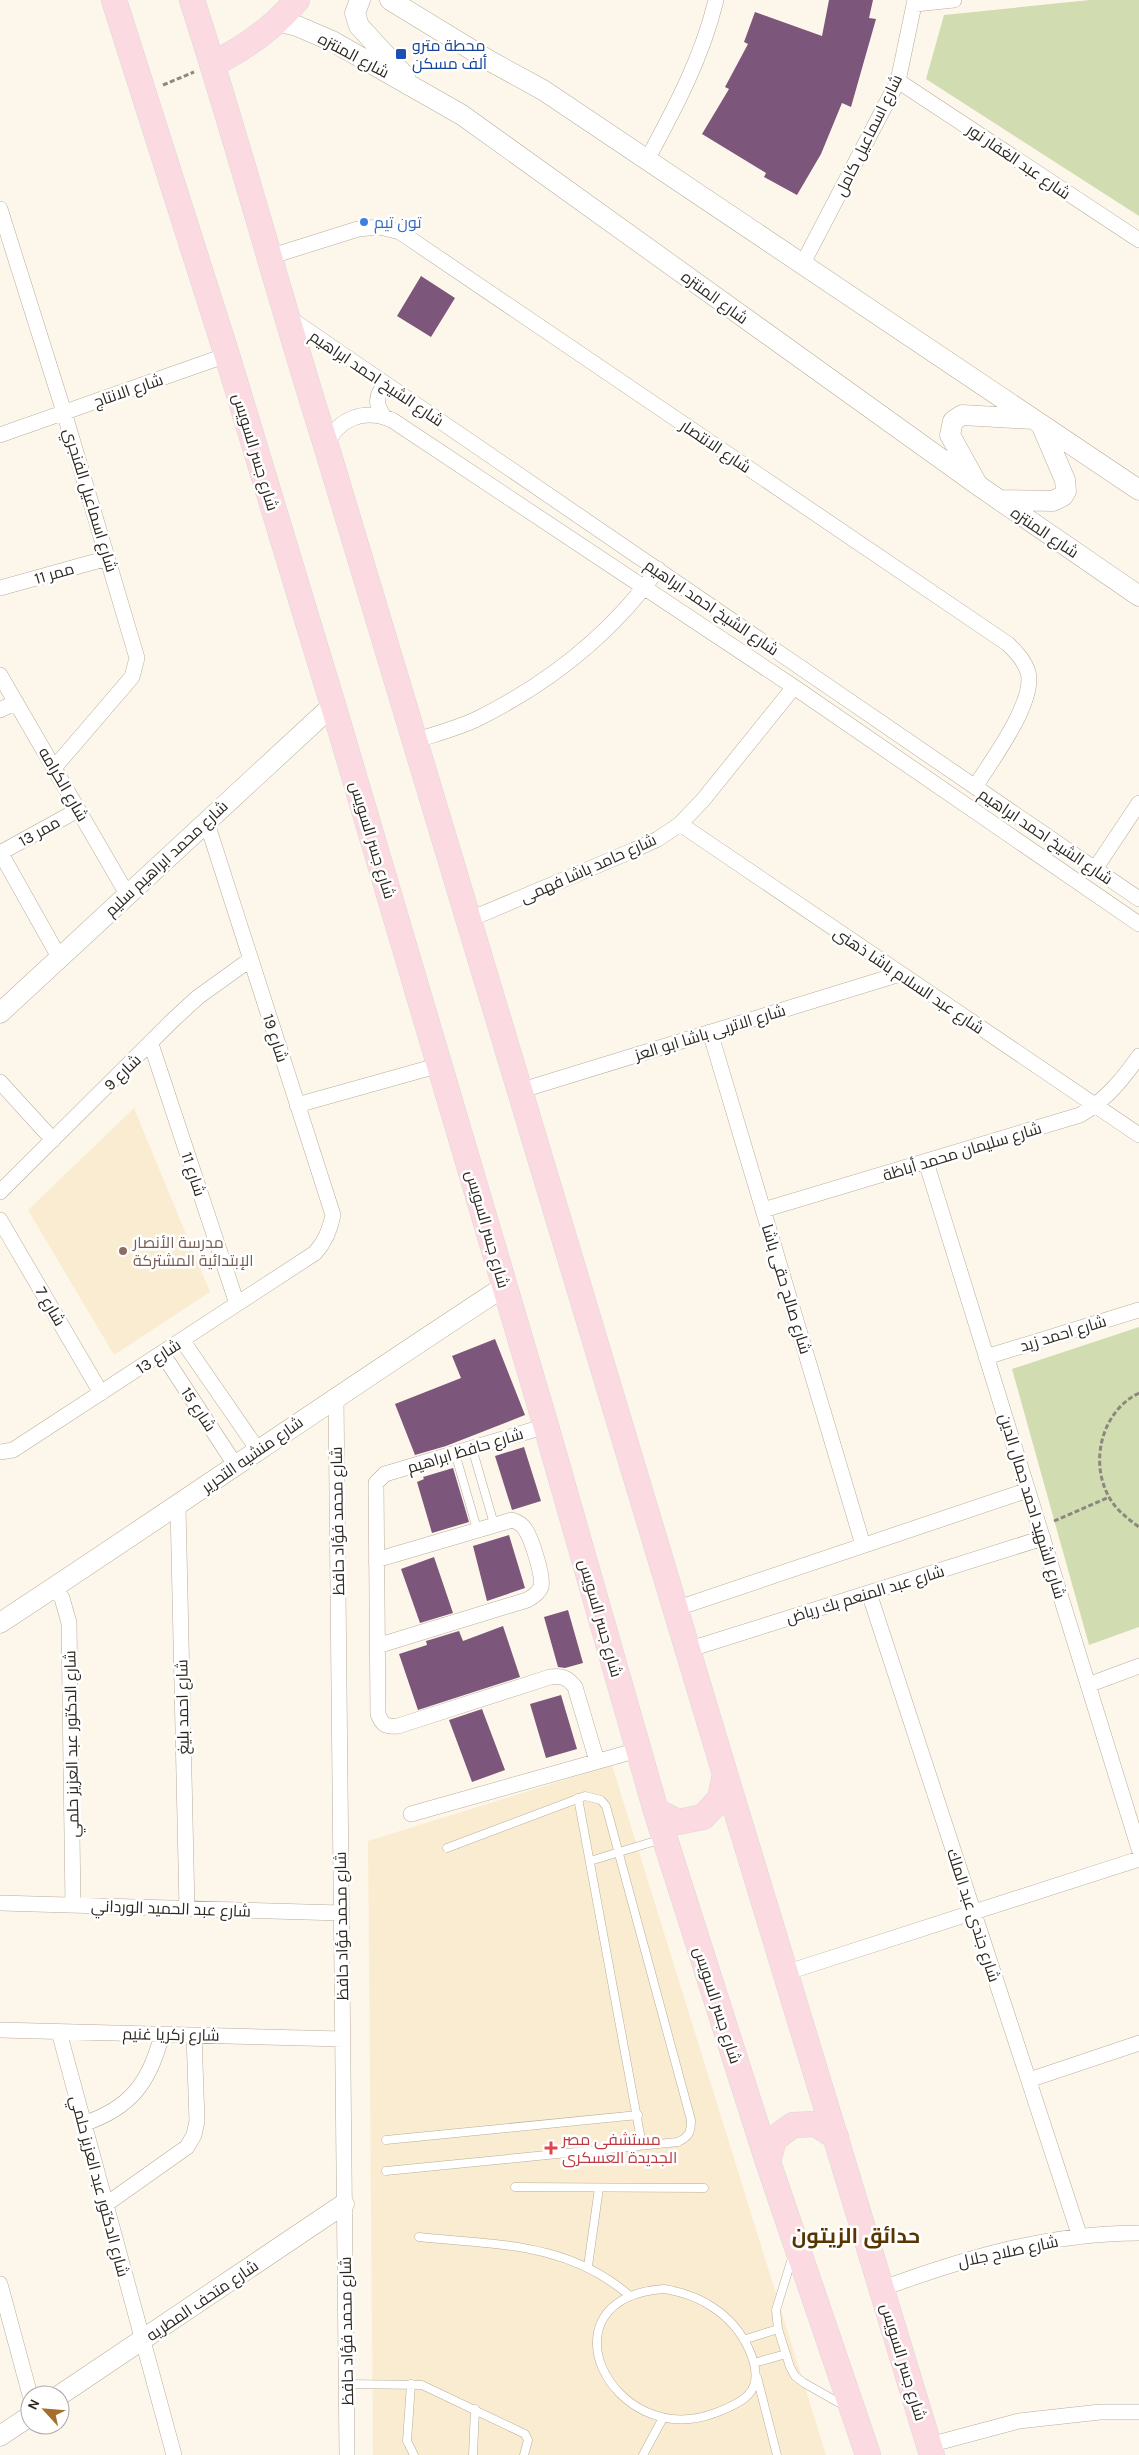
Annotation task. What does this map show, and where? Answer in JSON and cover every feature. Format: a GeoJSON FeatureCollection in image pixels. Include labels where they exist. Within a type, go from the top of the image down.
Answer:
{"type":"FeatureCollection","features":[{"type":"Feature","properties":{"kind":"main road","name":"شارع جسر السويس"},"geometry":{"type":"LineString","coordinates":[[114,0],[227,355],[333,704],[546,1426],[664,1838],[768,2162],[868,2455]]}},
{"type":"Feature","properties":{"kind":"main road","name":"شارع جسر السويس"},"geometry":{"type":"LineString","coordinates":[[192,0],[213,64],[284,315],[326,445],[687,1650],[931,2450]]}},
{"type":"Feature","properties":{"kind":"main road"},"geometry":{"type":"LineString","coordinates":[[213,64],[236,52],[278,21],[297,0]]}},
{"type":"Feature","properties":{"kind":"main road"},"geometry":{"type":"LineString","coordinates":[[656,1811],[678,1822],[703,1817],[720,1799],[725,1774]]}},
{"type":"Feature","properties":{"kind":"main road"},"geometry":{"type":"LineString","coordinates":[[768,2162],[774,2139],[793,2125],[816,2124],[836,2137]]}},
{"type":"Feature","properties":{"kind":"street"},"geometry":{"type":"LineString","coordinates":[[360,0],[355,13],[359,26],[414,86]]}},
{"type":"Feature","properties":{"kind":"street"},"geometry":{"type":"LineString","coordinates":[[390,0],[490,61],[543,90],[1139,490]]}},
{"type":"Feature","properties":{"kind":"street"},"geometry":{"type":"LineString","coordinates":[[647,160],[683,95],[710,26],[716,0]]}},
{"type":"Feature","properties":{"kind":"street"},"geometry":{"type":"LineString","coordinates":[[915,2],[954,0]]}},
{"type":"Feature","properties":{"kind":"street","name":"شارع اسماعيل كامل"},"geometry":{"type":"LineString","coordinates":[[803,263],[898,81],[915,2]]}},
{"type":"Feature","properties":{"kind":"street","name":"شارع المنتزه"},"geometry":{"type":"LineString","coordinates":[[278,21],[297,26],[332,41],[462,115],[978,486],[1139,596]]}},
{"type":"Feature","properties":{"kind":"street","name":"شارع عبد الغفار نور"},"geometry":{"type":"LineString","coordinates":[[898,81],[1139,240]]}},
{"type":"Feature","properties":{"kind":"street","name":"شارع اسماعيل الفنجري"},"geometry":{"type":"LineString","coordinates":[[0,209],[64,412],[135,648],[136,668],[132,677],[54,768]]}},
{"type":"Feature","properties":{"kind":"street","name":"شارع الانتصار"},"geometry":{"type":"LineString","coordinates":[[269,257],[358,230],[380,227],[400,232],[1008,644],[1020,656],[1028,673],[1029,691],[1023,708],[975,787]]}},
{"type":"Feature","properties":{"kind":"street","name":"شارع الشيخ احمد ابراهيم"},"geometry":{"type":"LineString","coordinates":[[284,315],[1139,899]]}},
{"type":"Feature","properties":{"kind":"street","name":"شارع الانتاج"},"geometry":{"type":"LineString","coordinates":[[0,435],[227,355]]}},
{"type":"Feature","properties":{"kind":"street"},"geometry":{"type":"LineString","coordinates":[[383,415],[379,410],[378,396],[386,384]]}},
{"type":"Feature","properties":{"kind":"street","name":"شارع الشيخ احمد ابراهيم"},"geometry":{"type":"LineString","coordinates":[[326,445],[330,436],[343,422],[362,414],[383,415],[392,420],[794,687],[1139,924]]}},
{"type":"Feature","properties":{"kind":"street"},"geometry":{"type":"LineString","coordinates":[[978,486],[950,435],[950,425],[953,421],[962,416],[1037,421]]}},
{"type":"Feature","properties":{"kind":"street"},"geometry":{"type":"LineString","coordinates":[[999,500],[1053,501],[1063,496],[1066,491],[1065,480],[1037,421]]}},
{"type":"Feature","properties":{"kind":"street","name":"ممر 11"},"geometry":{"type":"LineString","coordinates":[[0,588],[108,558]]}},
{"type":"Feature","properties":{"kind":"street"},"geometry":{"type":"LineString","coordinates":[[414,741],[477,719],[540,684],[597,639],[645,588],[658,569]]}},
{"type":"Feature","properties":{"kind":"street","name":"شارع الكرامه"},"geometry":{"type":"LineString","coordinates":[[0,675],[127,894]]}},
{"type":"Feature","properties":{"kind":"street","name":"شارع حامد باشا فهمى"},"geometry":{"type":"LineString","coordinates":[[468,920],[634,850],[658,839],[680,824],[702,800],[794,687]]}},
{"type":"Feature","properties":{"kind":"street"},"geometry":{"type":"LineString","coordinates":[[0,710],[16,702]]}},
{"type":"Feature","properties":{"kind":"street","name":"شارع محمد ابراهيم سليم"},"geometry":{"type":"LineString","coordinates":[[0,1013],[333,704]]}},
{"type":"Feature","properties":{"kind":"street"},"geometry":{"type":"LineString","coordinates":[[1095,869],[1139,803]]}},
{"type":"Feature","properties":{"kind":"street","name":"ممر 13"},"geometry":{"type":"LineString","coordinates":[[0,852],[78,810]]}},
{"type":"Feature","properties":{"kind":"street","name":"شارع 19"},"geometry":{"type":"LineString","coordinates":[[206,820],[333,1215],[328,1236],[314,1253]]}},
{"type":"Feature","properties":{"kind":"street","name":"شارع عبد السلام باشا ذهنى"},"geometry":{"type":"LineString","coordinates":[[680,824],[1139,1135]]}},
{"type":"Feature","properties":{"kind":"street"},"geometry":{"type":"LineString","coordinates":[[0,852],[59,957]]}},
{"type":"Feature","properties":{"kind":"street","name":"شارع 9"},"geometry":{"type":"LineString","coordinates":[[0,1192],[198,998],[251,959]]}},
{"type":"Feature","properties":{"kind":"street","name":"شارع الاتربى باشا ابو العز"},"geometry":{"type":"LineString","coordinates":[[520,1091],[900,974]]}},
{"type":"Feature","properties":{"kind":"street","name":"شارع صالح حقى باشا"},"geometry":{"type":"LineString","coordinates":[[710,1032],[863,1545]]}},
{"type":"Feature","properties":{"kind":"street","name":"شارع 11"},"geometry":{"type":"LineString","coordinates":[[151,1044],[238,1304]]}},
{"type":"Feature","properties":{"kind":"street","name":"شارع سليمان محمد أباظة"},"geometry":{"type":"LineString","coordinates":[[763,1210],[1063,1121],[1096,1106],[1119,1084],[1139,1056]]}},
{"type":"Feature","properties":{"kind":"street"},"geometry":{"type":"LineString","coordinates":[[298,1105],[440,1066]]}},
{"type":"Feature","properties":{"kind":"street"},"geometry":{"type":"LineString","coordinates":[[0,1082],[53,1140]]}},
{"type":"Feature","properties":{"kind":"street","name":"شارع الشهيد احمد جمال الدين"},"geometry":{"type":"LineString","coordinates":[[926,1162],[1139,1849]]}},
{"type":"Feature","properties":{"kind":"street","name":"شارع 7"},"geometry":{"type":"LineString","coordinates":[[0,1220],[101,1393]]}},
{"type":"Feature","properties":{"kind":"street","name":"شارع 13"},"geometry":{"type":"LineString","coordinates":[[0,1452],[13,1450],[314,1253]]}},
{"type":"Feature","properties":{"kind":"street","name":"شارع منشيه التحرير"},"geometry":{"type":"LineString","coordinates":[[0,1623],[505,1286]]}},
{"type":"Feature","properties":{"kind":"street","name":"شارع احمد زيد"},"geometry":{"type":"LineString","coordinates":[[986,1357],[1139,1310]]}},
{"type":"Feature","properties":{"kind":"street"},"geometry":{"type":"LineString","coordinates":[[182,1340],[258,1450]]}},
{"type":"Feature","properties":{"kind":"street","name":"شارع 15"},"geometry":{"type":"LineString","coordinates":[[162,1353],[236,1466]]}},
{"type":"Feature","properties":{"kind":"street","name":"شارع محمد فؤاد حافظ"},"geometry":{"type":"LineString","coordinates":[[336,1397],[347,2455]]}},
{"type":"Feature","properties":{"kind":"street","name":"شارع حافظ ابراهيم"},"geometry":{"type":"LineString","coordinates":[[376,1560],[375,1490],[376,1483],[385,1474],[546,1426]]}},
{"type":"Feature","properties":{"kind":"street"},"geometry":{"type":"LineString","coordinates":[[675,1609],[1028,1490]]}},
{"type":"Feature","properties":{"kind":"street","name":"شارع احمد بليغ"},"geometry":{"type":"LineString","coordinates":[[178,1506],[187,1909]]}},
{"type":"Feature","properties":{"kind":"street"},"geometry":{"type":"LineString","coordinates":[[377,1646],[535,1596],[540,1588],[542,1578],[526,1530],[520,1524],[512,1520],[494,1524],[376,1560],[377,1646],[378,1714],[381,1722],[388,1727],[560,1676],[569,1679],[575,1687],[597,1762]]}},
{"type":"Feature","properties":{"kind":"street","name":"شارع عبد المنعم بك رياض"},"geometry":{"type":"LineString","coordinates":[[687,1650],[869,1593],[1041,1533]]}},
{"type":"Feature","properties":{"kind":"street","name":"شارع الدكتور عبد العزيز حلمي"},"geometry":{"type":"LineString","coordinates":[[54,1588],[62,1598],[69,1622],[73,1905]]}},
{"type":"Feature","properties":{"kind":"street","name":"شارع جندى عبد الملك"},"geometry":{"type":"LineString","coordinates":[[869,1593],[1080,2237]]}},
{"type":"Feature","properties":{"kind":"street"},"geometry":{"type":"LineString","coordinates":[[1088,1685],[1139,1666]]}},
{"type":"Feature","properties":{"kind":"street"},"geometry":{"type":"LineString","coordinates":[[411,1814],[638,1750]]}},
{"type":"Feature","properties":{"kind":"street"},"geometry":{"type":"LineString","coordinates":[[786,1973],[1139,1859]]}},
{"type":"Feature","properties":{"kind":"street","name":"شارع عبد الحميد الورداني"},"geometry":{"type":"LineString","coordinates":[[0,1903],[341,1913]]}},
{"type":"Feature","properties":{"kind":"street","name":"شارع زكريا غنيم"},"geometry":{"type":"LineString","coordinates":[[0,2030],[343,2039]]}},
{"type":"Feature","properties":{"kind":"street","name":"شارع الدكتور عبد العزيز حلمي"},"geometry":{"type":"LineString","coordinates":[[59,2032],[174,2455]]}},
{"type":"Feature","properties":{"kind":"street"},"geometry":{"type":"LineString","coordinates":[[84,2124],[104,2117],[126,2103],[144,2083],[156,2060],[162,2034]]}},
{"type":"Feature","properties":{"kind":"street"},"geometry":{"type":"LineString","coordinates":[[105,2205],[187,2147],[194,2135],[197,2121],[194,2035]]}},
{"type":"Feature","properties":{"kind":"street"},"geometry":{"type":"LineString","coordinates":[[1029,2080],[1139,2043]]}},
{"type":"Feature","properties":{"kind":"street","name":"شارع متحف المطريه"},"geometry":{"type":"LineString","coordinates":[[70,2389],[344,2204]]}},
{"type":"Feature","properties":{"kind":"street","name":"شارع صلاح جلال"},"geometry":{"type":"LineString","coordinates":[[882,2289],[951,2263],[1015,2247],[1080,2237],[1139,2233]]}},
{"type":"Feature","properties":{"kind":"street"},"geometry":{"type":"LineString","coordinates":[[0,2284],[27,2385]]}},
{"type":"Feature","properties":{"kind":"street"},"geometry":{"type":"LineString","coordinates":[[931,2450],[1019,2421],[1100,2412],[1139,2412]]}},
{"type":"Feature","properties":{"kind":"street"},"geometry":{"type":"LineString","coordinates":[[0,2436],[20,2423]]}},
{"type":"Feature","properties":{"kind":"lane"},"geometry":{"type":"LineString","coordinates":[[472,1448],[494,1524]]}},
{"type":"Feature","properties":{"kind":"lane"},"geometry":{"type":"LineString","coordinates":[[455,1453],[477,1529]]}},
{"type":"Feature","properties":{"kind":"lane"},"geometry":{"type":"LineString","coordinates":[[386,2171],[678,2142],[687,2138],[691,2130],[691,2120],[606,1806],[593,1796],[578,1798],[447,1848]]}},
{"type":"Feature","properties":{"kind":"lane"},"geometry":{"type":"LineString","coordinates":[[578,1798],[642,2145]]}},
{"type":"Feature","properties":{"kind":"lane"},"geometry":{"type":"LineString","coordinates":[[590,1861],[664,1838]]}},
{"type":"Feature","properties":{"kind":"lane"},"geometry":{"type":"LineString","coordinates":[[386,2140],[638,2116]]}},
{"type":"Feature","properties":{"kind":"lane"},"geometry":{"type":"LineString","coordinates":[[515,2187],[704,2188]]}},
{"type":"Feature","properties":{"kind":"lane"},"geometry":{"type":"LineString","coordinates":[[588,2266],[599,2188]]}},
{"type":"Feature","properties":{"kind":"lane"},"geometry":{"type":"LineString","coordinates":[[419,2237],[530,2249],[560,2255],[603,2274],[630,2296]]}},
{"type":"Feature","properties":{"kind":"lane"},"geometry":{"type":"LineString","coordinates":[[796,2243],[776,2310],[778,2329],[786,2354],[795,2376],[804,2383],[828,2395],[854,2414]]}},
{"type":"Feature","properties":{"kind":"lane"},"geometry":{"type":"LineString","coordinates":[[757,2376],[752,2390],[745,2399],[726,2409],[706,2417],[684,2420],[663,2418],[642,2410],[623,2397],[610,2381],[598,2360],[595,2341],[603,2319],[615,2306],[630,2296],[647,2290],[664,2288],[682,2291],[707,2302],[728,2318],[746,2339],[754,2364],[777,2455]]}},
{"type":"Feature","properties":{"kind":"lane"},"geometry":{"type":"LineString","coordinates":[[746,2339],[778,2329]]}},
{"type":"Feature","properties":{"kind":"lane"},"geometry":{"type":"LineString","coordinates":[[754,2364],[786,2354]]}},
{"type":"Feature","properties":{"kind":"lane"},"geometry":{"type":"LineString","coordinates":[[346,2384],[411,2384],[432,2388],[524,2434],[528,2440],[524,2455]]}},
{"type":"Feature","properties":{"kind":"lane"},"geometry":{"type":"LineString","coordinates":[[411,2384],[407,2441],[414,2455]]}},
{"type":"Feature","properties":{"kind":"lane"},"geometry":{"type":"LineString","coordinates":[[474,2455],[475,2409]]}},
{"type":"Feature","properties":{"kind":"lane"},"geometry":{"type":"LineString","coordinates":[[643,2455],[663,2418]]}},
{"type":"Feature","properties":{"kind":"path"},"geometry":{"type":"LineString","coordinates":[[144,93],[213,64]]}},
{"type":"Feature","properties":{"kind":"path"},"geometry":{"type":"LineString","coordinates":[[1139,1393],[1130,1398],[1111,1418],[1101,1443],[1100,1471],[1109,1497],[1122,1514],[1139,1527]]}},
{"type":"Feature","properties":{"kind":"path"},"geometry":{"type":"LineString","coordinates":[[1041,1533],[1109,1497]]}},
{"type":"Feature","properties":{"kind":"shaded area","name":"مدرسة الأنصار الإبتدائية المشتركة"},"geometry":{"type":"Polygon","coordinates":[[[134,1108],[210,1292],[114,1355],[28,1210],[134,1108]]]}},
{"type":"Feature","properties":{"kind":"shaded area","name":"مستشفى مصر الجديدة العسكرى"},"geometry":{"type":"Polygon","coordinates":[[[612,1765],[826,2455],[373,2455],[368,1841],[612,1765]]]}},
{"type":"Feature","properties":{"kind":"green space"},"geometry":{"type":"Polygon","coordinates":[[[1090,0],[1139,0],[1139,216],[926,79],[944,15],[1090,0]]]}},
{"type":"Feature","properties":{"kind":"green space"},"geometry":{"type":"Polygon","coordinates":[[[1139,1327],[1139,1627],[1089,1645],[1012,1369],[1139,1327]]]}},
{"type":"Feature","properties":{"kind":"building"},"geometry":{"type":"Polygon","coordinates":[[[829,0],[873,0],[869,18],[876,19],[851,107],[842,103],[821,154],[797,195],[764,177],[766,173],[702,134],[729,89],[725,87],[748,44],[744,42],[755,12],[822,36],[829,0]]]}},
{"type":"Feature","properties":{"kind":"building"},"geometry":{"type":"Polygon","coordinates":[[[421,276],[455,298],[431,337],[397,316],[421,276]]]}},
{"type":"Feature","properties":{"kind":"building"},"geometry":{"type":"Polygon","coordinates":[[[495,1339],[525,1415],[446,1446],[415,1455],[395,1404],[461,1378],[452,1356],[495,1339]]]}},
{"type":"Feature","properties":{"kind":"building"},"geometry":{"type":"Polygon","coordinates":[[[524,1447],[541,1501],[512,1510],[495,1456],[524,1447]]]}},
{"type":"Feature","properties":{"kind":"building"},"geometry":{"type":"Polygon","coordinates":[[[453,1468],[469,1522],[432,1533],[417,1482],[424,1479],[423,1477],[453,1468]]]}},
{"type":"Feature","properties":{"kind":"building"},"geometry":{"type":"Polygon","coordinates":[[[509,1535],[525,1588],[487,1601],[473,1546],[509,1535]]]}},
{"type":"Feature","properties":{"kind":"building"},"geometry":{"type":"Polygon","coordinates":[[[434,1557],[453,1613],[420,1623],[401,1569],[434,1557]]]}},
{"type":"Feature","properties":{"kind":"building"},"geometry":{"type":"Polygon","coordinates":[[[568,1610],[583,1663],[565,1668],[558,1667],[544,1617],[568,1610]]]}},
{"type":"Feature","properties":{"kind":"building"},"geometry":{"type":"Polygon","coordinates":[[[503,1626],[520,1677],[418,1710],[399,1654],[427,1645],[426,1641],[459,1631],[463,1641],[503,1626]]]}},
{"type":"Feature","properties":{"kind":"building"},"geometry":{"type":"Polygon","coordinates":[[[561,1695],[577,1749],[546,1758],[530,1704],[561,1695]]]}},
{"type":"Feature","properties":{"kind":"building"},"geometry":{"type":"Polygon","coordinates":[[[482,1709],[505,1770],[472,1782],[449,1720],[482,1709]]]}},
{"type":"Feature","properties":{"kind":"place","name":"محطة مترو ألف مسكن"},"geometry":{"type":"Point","coordinates":[401,54]}},
{"type":"Feature","properties":{"kind":"place","name":"تون تيم"},"geometry":{"type":"Point","coordinates":[364,222]}},
{"type":"Feature","properties":{"kind":"place","name":"مدرسة الأنصار الإبتدائية المشتركة"},"geometry":{"type":"Point","coordinates":[123,1251]}},
{"type":"Feature","properties":{"kind":"place","name":"مستشفى مصر الجديدة العسكرى"},"geometry":{"type":"Point","coordinates":[551,2148]}},
{"type":"Feature","properties":{"kind":"district","name":"حدائق الزيتون"},"geometry":{"type":"Point","coordinates":[856,2236]}}]}
